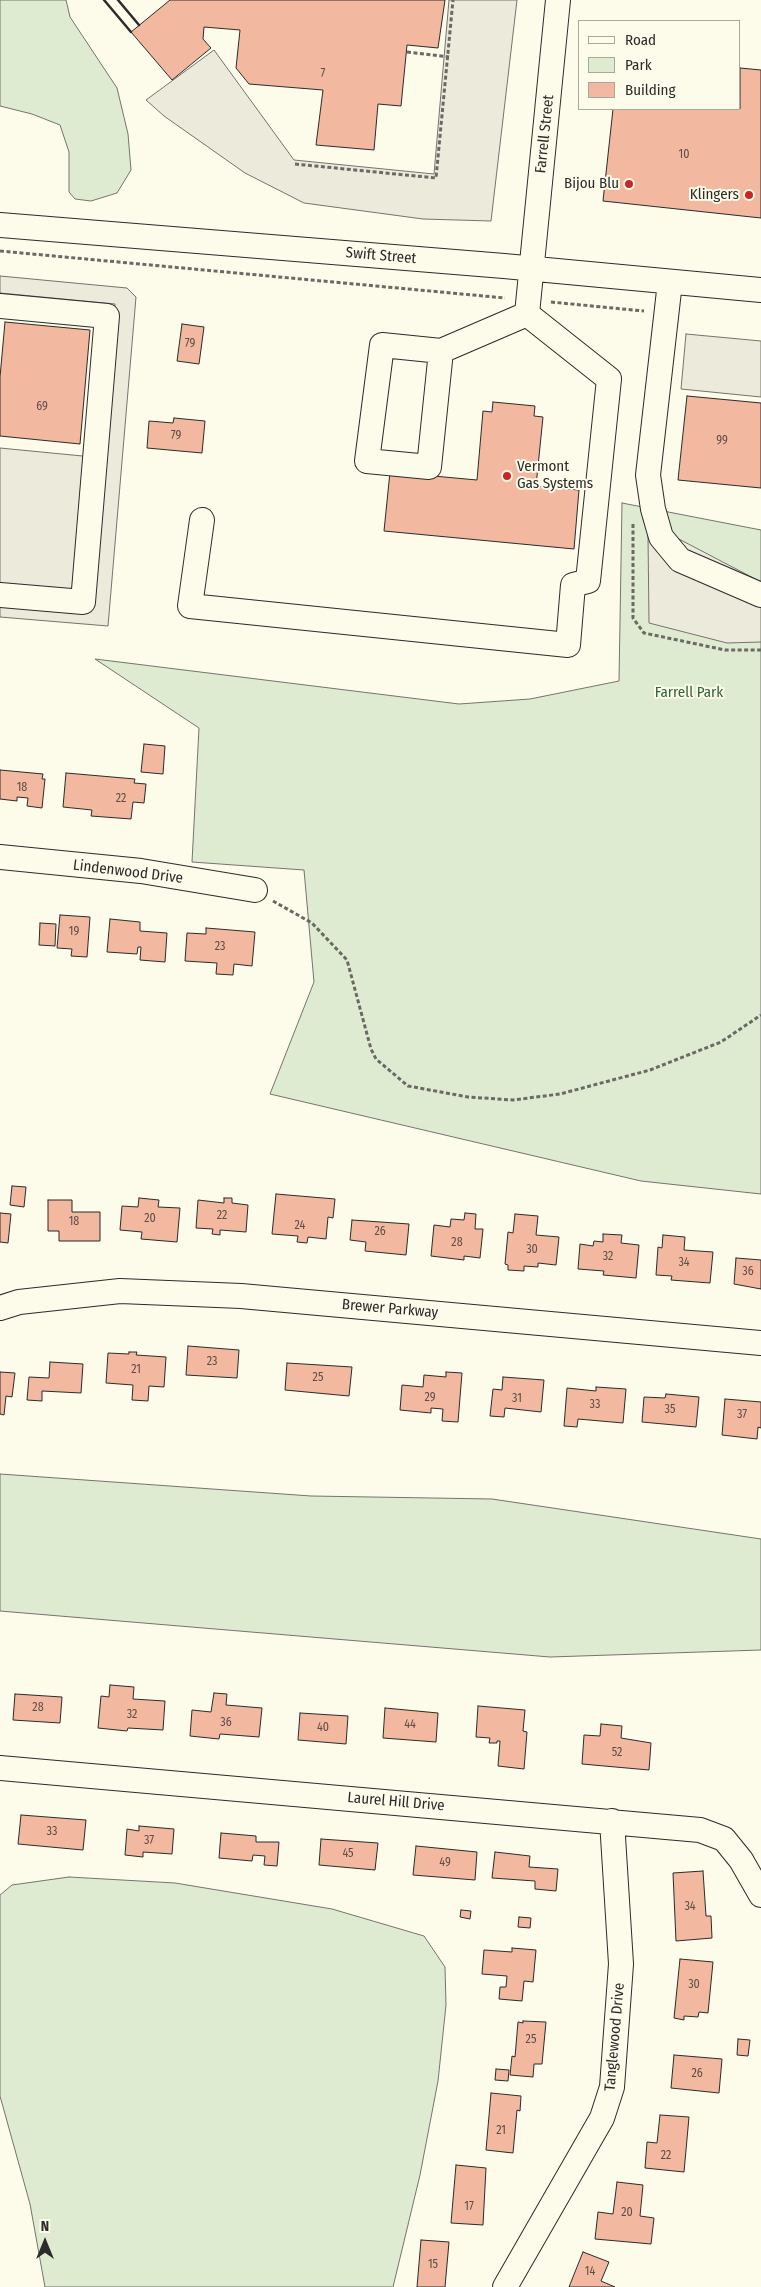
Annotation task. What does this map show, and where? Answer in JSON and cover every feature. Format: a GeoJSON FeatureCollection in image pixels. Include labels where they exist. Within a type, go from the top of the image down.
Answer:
{"type":"FeatureCollection","features":[{"type":"Feature","properties":{"kind":"street","name":"Farrell Street"},"geometry":{"type":"LineString","coordinates":[[528,307],[558,0]]}},
{"type":"Feature","properties":{"kind":"street","name":"Swift Street"},"geometry":{"type":"LineString","coordinates":[[0,225],[532,268],[761,290]]}},
{"type":"Feature","properties":{"kind":"street"},"geometry":{"type":"LineString","coordinates":[[670,282],[648,475],[653,509],[661,537],[680,560],[761,594]]}},
{"type":"Feature","properties":{"kind":"street"},"geometry":{"type":"LineString","coordinates":[[0,306],[107,316],[83,602],[0,595]]}},
{"type":"Feature","properties":{"kind":"street"},"geometry":{"type":"LineString","coordinates":[[202,520],[190,606],[568,645],[573,585],[588,581],[608,379],[528,307],[441,350],[382,345],[367,461],[429,467],[441,350]]}},
{"type":"Feature","properties":{"kind":"street","name":"Lindenwood Drive"},"geometry":{"type":"LineString","coordinates":[[0,857],[141,872],[255,890]]}},
{"type":"Feature","properties":{"kind":"street","name":"Brewer Parkway"},"geometry":{"type":"LineString","coordinates":[[6,1303],[120,1291],[241,1296],[761,1343]]}},
{"type":"Feature","properties":{"kind":"street","name":"Laurel Hill Drive"},"geometry":{"type":"LineString","coordinates":[[0,1768],[684,1827],[714,1834],[724,1840],[733,1849],[761,1895]]}},
{"type":"Feature","properties":{"kind":"street","name":"Tanglewood Drive"},"geometry":{"type":"LineString","coordinates":[[504,2287],[602,2118],[612,2087],[621,1964],[612,1821]]}},
{"type":"Feature","properties":{"kind":"path"},"geometry":{"type":"LineString","coordinates":[[295,164],[436,178],[453,0]]}},
{"type":"Feature","properties":{"kind":"path"},"geometry":{"type":"LineString","coordinates":[[407,52],[448,56]]}},
{"type":"Feature","properties":{"kind":"path"},"geometry":{"type":"LineString","coordinates":[[0,251],[528,307],[648,312]]}},
{"type":"Feature","properties":{"kind":"path"},"geometry":{"type":"LineString","coordinates":[[255,890],[312,923],[347,960],[371,1049],[376,1059],[408,1086],[468,1097],[513,1100],[560,1094],[650,1070],[721,1042],[761,1016]]}},
{"type":"Feature","properties":{"kind":"green space"},"geometry":{"type":"Polygon","coordinates":[[[0,0],[66,0],[70,17],[117,88],[128,134],[131,170],[117,193],[91,201],[75,199],[69,192],[69,152],[60,125],[32,114],[0,106],[0,0]]]}},
{"type":"Feature","properties":{"kind":"green space","name":"Farrell Park"},"geometry":{"type":"Polygon","coordinates":[[[622,503],[761,530],[761,1194],[641,1181],[270,1094],[314,982],[304,870],[192,862],[199,728],[95,659],[459,704],[530,699],[619,681],[622,503]]]}},
{"type":"Feature","properties":{"kind":"green space"},"geometry":{"type":"Polygon","coordinates":[[[0,1474],[311,1496],[492,1499],[761,1539],[761,1650],[550,1657],[0,1611],[0,1474]]]}},
{"type":"Feature","properties":{"kind":"green space"},"geometry":{"type":"Polygon","coordinates":[[[69,1877],[175,1883],[332,1909],[424,1936],[445,1967],[446,2005],[438,2081],[420,2175],[393,2287],[45,2287],[30,2204],[0,2096],[0,1895],[12,1885],[69,1877]]]}},
{"type":"Feature","properties":{"kind":"shaded area"},"geometry":{"type":"Polygon","coordinates":[[[449,0],[517,0],[491,221],[423,219],[304,203],[245,173],[164,116],[146,100],[214,50],[294,160],[434,174],[449,0]]]}},
{"type":"Feature","properties":{"kind":"shaded area"},"geometry":{"type":"Polygon","coordinates":[[[0,276],[127,288],[136,297],[108,626],[0,617],[0,448],[103,458],[115,304],[0,293],[0,276]]]}},
{"type":"Feature","properties":{"kind":"shaded area"},"geometry":{"type":"Polygon","coordinates":[[[686,334],[761,341],[761,397],[681,389],[686,334]]]}},
{"type":"Feature","properties":{"kind":"shaded area"},"geometry":{"type":"Polygon","coordinates":[[[648,535],[677,538],[761,582],[761,642],[727,643],[649,623],[648,535]]]}},
{"type":"Feature","properties":{"kind":"building"},"geometry":{"type":"Polygon","coordinates":[[[170,0],[445,0],[438,48],[407,45],[401,106],[378,104],[374,150],[316,145],[323,90],[249,84],[236,68],[240,30],[204,27],[203,39],[211,48],[172,80],[131,32],[170,0]]]}},
{"type":"Feature","properties":{"kind":"building"},"geometry":{"type":"Polygon","coordinates":[[[741,68],[761,70],[761,218],[603,201],[613,110],[741,110],[741,68]]]}},
{"type":"Feature","properties":{"kind":"building"},"geometry":{"type":"Polygon","coordinates":[[[5,322],[90,330],[80,444],[0,436],[0,377],[5,322]]]}},
{"type":"Feature","properties":{"kind":"building"},"geometry":{"type":"Polygon","coordinates":[[[182,324],[204,327],[199,364],[177,361],[182,324]]]}},
{"type":"Feature","properties":{"kind":"building"},"geometry":{"type":"Polygon","coordinates":[[[687,396],[761,403],[761,488],[678,480],[687,396]]]}},
{"type":"Feature","properties":{"kind":"building","name":"Vermont Gas Systems"},"geometry":{"type":"Polygon","coordinates":[[[493,402],[535,406],[534,416],[543,417],[536,486],[579,490],[574,549],[384,531],[390,472],[477,480],[483,411],[492,412],[493,402]]]}},
{"type":"Feature","properties":{"kind":"building"},"geometry":{"type":"Polygon","coordinates":[[[174,418],[205,421],[202,453],[147,448],[149,421],[173,423],[174,418]]]}},
{"type":"Feature","properties":{"kind":"building"},"geometry":{"type":"Polygon","coordinates":[[[144,744],[165,746],[163,774],[141,772],[144,744]]]}},
{"type":"Feature","properties":{"kind":"building"},"geometry":{"type":"Polygon","coordinates":[[[0,770],[43,774],[42,779],[45,779],[42,808],[27,806],[28,798],[17,797],[17,801],[0,799],[0,770]]]}},
{"type":"Feature","properties":{"kind":"building"},"geometry":{"type":"Polygon","coordinates":[[[66,773],[135,779],[134,783],[146,784],[144,803],[133,802],[131,819],[91,816],[92,810],[63,807],[66,773]]]}},
{"type":"Feature","properties":{"kind":"building"},"geometry":{"type":"Polygon","coordinates":[[[60,915],[90,917],[87,957],[71,956],[72,949],[57,948],[60,915]]]}},
{"type":"Feature","properties":{"kind":"building"},"geometry":{"type":"Polygon","coordinates":[[[110,919],[140,922],[140,931],[167,933],[165,962],[140,960],[141,947],[138,947],[137,954],[107,952],[110,919]]]}},
{"type":"Feature","properties":{"kind":"building"},"geometry":{"type":"Polygon","coordinates":[[[40,923],[56,924],[55,946],[39,945],[40,923]]]}},
{"type":"Feature","properties":{"kind":"building"},"geometry":{"type":"Polygon","coordinates":[[[206,928],[255,932],[252,966],[234,964],[233,975],[216,974],[217,963],[185,961],[187,933],[206,934],[206,928]]]}},
{"type":"Feature","properties":{"kind":"building"},"geometry":{"type":"Polygon","coordinates":[[[12,1186],[26,1187],[24,1207],[10,1205],[12,1186]]]}},
{"type":"Feature","properties":{"kind":"building"},"geometry":{"type":"Polygon","coordinates":[[[276,1194],[335,1199],[333,1218],[328,1217],[326,1239],[308,1237],[307,1243],[297,1242],[298,1236],[272,1234],[276,1194]]]}},
{"type":"Feature","properties":{"kind":"building"},"geometry":{"type":"Polygon","coordinates":[[[139,1198],[159,1200],[158,1207],[180,1208],[177,1242],[141,1239],[142,1232],[120,1230],[122,1206],[138,1207],[139,1198]]]}},
{"type":"Feature","properties":{"kind":"building"},"geometry":{"type":"Polygon","coordinates":[[[224,1198],[232,1198],[232,1203],[248,1205],[246,1232],[220,1230],[220,1235],[212,1234],[213,1229],[196,1228],[198,1200],[224,1203],[224,1198]]]}},
{"type":"Feature","properties":{"kind":"building"},"geometry":{"type":"Polygon","coordinates":[[[48,1200],[72,1200],[72,1212],[100,1212],[100,1241],[59,1241],[59,1231],[48,1231],[48,1200]]]}},
{"type":"Feature","properties":{"kind":"building"},"geometry":{"type":"Polygon","coordinates":[[[0,1213],[11,1214],[8,1243],[0,1242],[0,1213]]]}},
{"type":"Feature","properties":{"kind":"building"},"geometry":{"type":"Polygon","coordinates":[[[465,1213],[476,1214],[475,1229],[483,1229],[480,1258],[464,1256],[464,1260],[431,1256],[434,1225],[450,1227],[451,1219],[464,1220],[465,1213]]]}},
{"type":"Feature","properties":{"kind":"building"},"geometry":{"type":"Polygon","coordinates":[[[515,1214],[538,1216],[536,1235],[559,1237],[556,1265],[538,1263],[538,1267],[524,1266],[524,1271],[508,1270],[508,1265],[505,1264],[508,1232],[513,1233],[515,1214]]]}},
{"type":"Feature","properties":{"kind":"building"},"geometry":{"type":"Polygon","coordinates":[[[352,1220],[409,1224],[406,1255],[365,1251],[366,1242],[350,1240],[352,1220]]]}},
{"type":"Feature","properties":{"kind":"building"},"geometry":{"type":"Polygon","coordinates":[[[603,1234],[622,1235],[621,1243],[639,1245],[636,1278],[603,1275],[604,1271],[578,1269],[580,1244],[593,1246],[594,1241],[603,1242],[603,1234]]]}},
{"type":"Feature","properties":{"kind":"building"},"geometry":{"type":"Polygon","coordinates":[[[663,1235],[685,1237],[684,1250],[713,1252],[710,1283],[671,1280],[672,1276],[656,1275],[658,1247],[662,1248],[663,1235]]]}},
{"type":"Feature","properties":{"kind":"building"},"geometry":{"type":"Polygon","coordinates":[[[736,1258],[761,1260],[761,1289],[734,1284],[736,1258]]]}},
{"type":"Feature","properties":{"kind":"building"},"geometry":{"type":"Polygon","coordinates":[[[188,1346],[239,1350],[237,1378],[186,1375],[188,1346]]]}},
{"type":"Feature","properties":{"kind":"building"},"geometry":{"type":"Polygon","coordinates":[[[129,1352],[137,1352],[136,1355],[166,1357],[164,1387],[149,1386],[148,1401],[132,1400],[133,1385],[106,1383],[108,1353],[129,1354],[129,1352]]]}},
{"type":"Feature","properties":{"kind":"building"},"geometry":{"type":"Polygon","coordinates":[[[50,1362],[83,1364],[81,1393],[42,1391],[42,1401],[27,1400],[29,1377],[49,1378],[50,1362]]]}},
{"type":"Feature","properties":{"kind":"building"},"geometry":{"type":"Polygon","coordinates":[[[287,1363],[352,1367],[349,1396],[285,1390],[287,1363]]]}},
{"type":"Feature","properties":{"kind":"building"},"geometry":{"type":"Polygon","coordinates":[[[0,1372],[15,1373],[12,1397],[6,1396],[4,1415],[0,1414],[0,1372]]]}},
{"type":"Feature","properties":{"kind":"building"},"geometry":{"type":"Polygon","coordinates":[[[446,1372],[462,1373],[458,1422],[442,1421],[443,1409],[431,1408],[431,1413],[400,1410],[402,1385],[423,1387],[424,1375],[446,1377],[446,1372]]]}},
{"type":"Feature","properties":{"kind":"building"},"geometry":{"type":"Polygon","coordinates":[[[503,1377],[544,1380],[541,1412],[505,1408],[504,1417],[490,1416],[493,1389],[502,1390],[503,1377]]]}},
{"type":"Feature","properties":{"kind":"building"},"geometry":{"type":"Polygon","coordinates":[[[596,1387],[626,1389],[623,1423],[578,1419],[577,1427],[564,1426],[567,1388],[596,1391],[596,1387]]]}},
{"type":"Feature","properties":{"kind":"building"},"geometry":{"type":"Polygon","coordinates":[[[666,1394],[699,1397],[696,1427],[642,1422],[644,1397],[665,1398],[666,1394]]]}},
{"type":"Feature","properties":{"kind":"building"},"geometry":{"type":"Polygon","coordinates":[[[725,1399],[761,1402],[761,1428],[758,1427],[757,1439],[722,1435],[725,1399]]]}},
{"type":"Feature","properties":{"kind":"building"},"geometry":{"type":"Polygon","coordinates":[[[110,1685],[134,1687],[133,1699],[165,1701],[163,1730],[128,1728],[127,1731],[98,1728],[101,1696],[109,1697],[110,1685]]]}},
{"type":"Feature","properties":{"kind":"building"},"geometry":{"type":"Polygon","coordinates":[[[214,1693],[227,1694],[226,1705],[262,1708],[259,1737],[220,1734],[219,1739],[190,1736],[192,1710],[211,1712],[214,1693]]]}},
{"type":"Feature","properties":{"kind":"building"},"geometry":{"type":"Polygon","coordinates":[[[15,1694],[62,1697],[60,1723],[13,1720],[15,1694]]]}},
{"type":"Feature","properties":{"kind":"building"},"geometry":{"type":"Polygon","coordinates":[[[478,1706],[525,1710],[523,1731],[527,1732],[524,1769],[498,1766],[500,1741],[489,1743],[490,1738],[476,1737],[478,1706]]]}},
{"type":"Feature","properties":{"kind":"building"},"geometry":{"type":"Polygon","coordinates":[[[385,1708],[438,1713],[436,1742],[383,1738],[385,1708]]]}},
{"type":"Feature","properties":{"kind":"building"},"geometry":{"type":"Polygon","coordinates":[[[300,1713],[348,1716],[346,1744],[298,1740],[300,1713]]]}},
{"type":"Feature","properties":{"kind":"building"},"geometry":{"type":"Polygon","coordinates":[[[601,1724],[622,1726],[621,1738],[651,1743],[649,1770],[582,1764],[584,1735],[600,1736],[601,1724]]]}},
{"type":"Feature","properties":{"kind":"building"},"geometry":{"type":"Polygon","coordinates":[[[21,1815],[86,1820],[83,1850],[18,1844],[21,1815]]]}},
{"type":"Feature","properties":{"kind":"building"},"geometry":{"type":"Polygon","coordinates":[[[139,1826],[174,1829],[172,1854],[143,1852],[143,1857],[125,1855],[127,1829],[139,1831],[139,1826]]]}},
{"type":"Feature","properties":{"kind":"building"},"geometry":{"type":"Polygon","coordinates":[[[221,1833],[256,1836],[256,1842],[279,1842],[277,1866],[264,1865],[265,1856],[253,1855],[252,1861],[219,1858],[221,1833]]]}},
{"type":"Feature","properties":{"kind":"building"},"geometry":{"type":"Polygon","coordinates":[[[321,1839],[378,1843],[375,1870],[319,1865],[321,1839]]]}},
{"type":"Feature","properties":{"kind":"building"},"geometry":{"type":"Polygon","coordinates":[[[416,1846],[477,1852],[475,1880],[413,1875],[416,1846]]]}},
{"type":"Feature","properties":{"kind":"building"},"geometry":{"type":"Polygon","coordinates":[[[495,1852],[530,1856],[529,1867],[558,1869],[556,1891],[535,1889],[535,1881],[492,1878],[495,1852]]]}},
{"type":"Feature","properties":{"kind":"building"},"geometry":{"type":"Polygon","coordinates":[[[703,1871],[706,1916],[711,1916],[712,1938],[676,1941],[673,1873],[703,1871]]]}},
{"type":"Feature","properties":{"kind":"building"},"geometry":{"type":"Polygon","coordinates":[[[461,1910],[471,1911],[470,1919],[460,1917],[461,1910]]]}},
{"type":"Feature","properties":{"kind":"building"},"geometry":{"type":"Polygon","coordinates":[[[519,1917],[531,1918],[530,1928],[518,1927],[519,1917]]]}},
{"type":"Feature","properties":{"kind":"building"},"geometry":{"type":"Polygon","coordinates":[[[512,1948],[536,1950],[533,1982],[524,1981],[522,2001],[499,1999],[500,1987],[506,1987],[507,1976],[482,1974],[484,1950],[512,1952],[512,1948]]]}},
{"type":"Feature","properties":{"kind":"building"},"geometry":{"type":"Polygon","coordinates":[[[680,1959],[713,1962],[708,2013],[699,2012],[698,2017],[684,2016],[684,2020],[674,2018],[680,1959]]]}},
{"type":"Feature","properties":{"kind":"building"},"geometry":{"type":"Polygon","coordinates":[[[523,2021],[546,2022],[542,2064],[534,2064],[533,2077],[510,2075],[512,2056],[515,2057],[518,2022],[523,2023],[523,2021]]]}},
{"type":"Feature","properties":{"kind":"building"},"geometry":{"type":"Polygon","coordinates":[[[738,2039],[750,2040],[748,2056],[737,2055],[738,2039]]]}},
{"type":"Feature","properties":{"kind":"building"},"geometry":{"type":"Polygon","coordinates":[[[674,2055],[722,2059],[719,2093],[671,2088],[674,2055]]]}},
{"type":"Feature","properties":{"kind":"building"},"geometry":{"type":"Polygon","coordinates":[[[496,2069],[509,2070],[508,2081],[495,2080],[496,2069]]]}},
{"type":"Feature","properties":{"kind":"building"},"geometry":{"type":"Polygon","coordinates":[[[491,2093],[521,2096],[520,2111],[517,2110],[513,2153],[486,2150],[491,2093]]]}},
{"type":"Feature","properties":{"kind":"building"},"geometry":{"type":"Polygon","coordinates":[[[660,2115],[689,2117],[684,2172],[645,2168],[647,2142],[657,2143],[660,2115]]]}},
{"type":"Feature","properties":{"kind":"building"},"geometry":{"type":"Polygon","coordinates":[[[456,2165],[486,2168],[483,2225],[451,2223],[456,2165]]]}},
{"type":"Feature","properties":{"kind":"building"},"geometry":{"type":"Polygon","coordinates":[[[617,2182],[643,2185],[640,2216],[654,2218],[651,2244],[595,2239],[598,2212],[613,2214],[617,2182]]]}},
{"type":"Feature","properties":{"kind":"building"},"geometry":{"type":"Polygon","coordinates":[[[421,2240],[449,2242],[445,2287],[417,2287],[421,2240]]]}},
{"type":"Feature","properties":{"kind":"building"},"geometry":{"type":"Polygon","coordinates":[[[583,2252],[609,2262],[601,2281],[615,2287],[569,2287],[583,2252]]]}},
{"type":"Feature","properties":{"kind":"wall"},"geometry":{"type":"LineString","coordinates":[[104,0],[131,32]]}},
{"type":"Feature","properties":{"kind":"wall"},"geometry":{"type":"LineString","coordinates":[[118,0],[139,25]]}},
{"type":"Feature","properties":{"kind":"place","name":"Bijou Blu"},"geometry":{"type":"Point","coordinates":[629,184]}},
{"type":"Feature","properties":{"kind":"place","name":"Klingers"},"geometry":{"type":"Point","coordinates":[749,195]}},
{"type":"Feature","properties":{"kind":"place","name":"Vermont Gas Systems"},"geometry":{"type":"Point","coordinates":[507,476]}}]}
